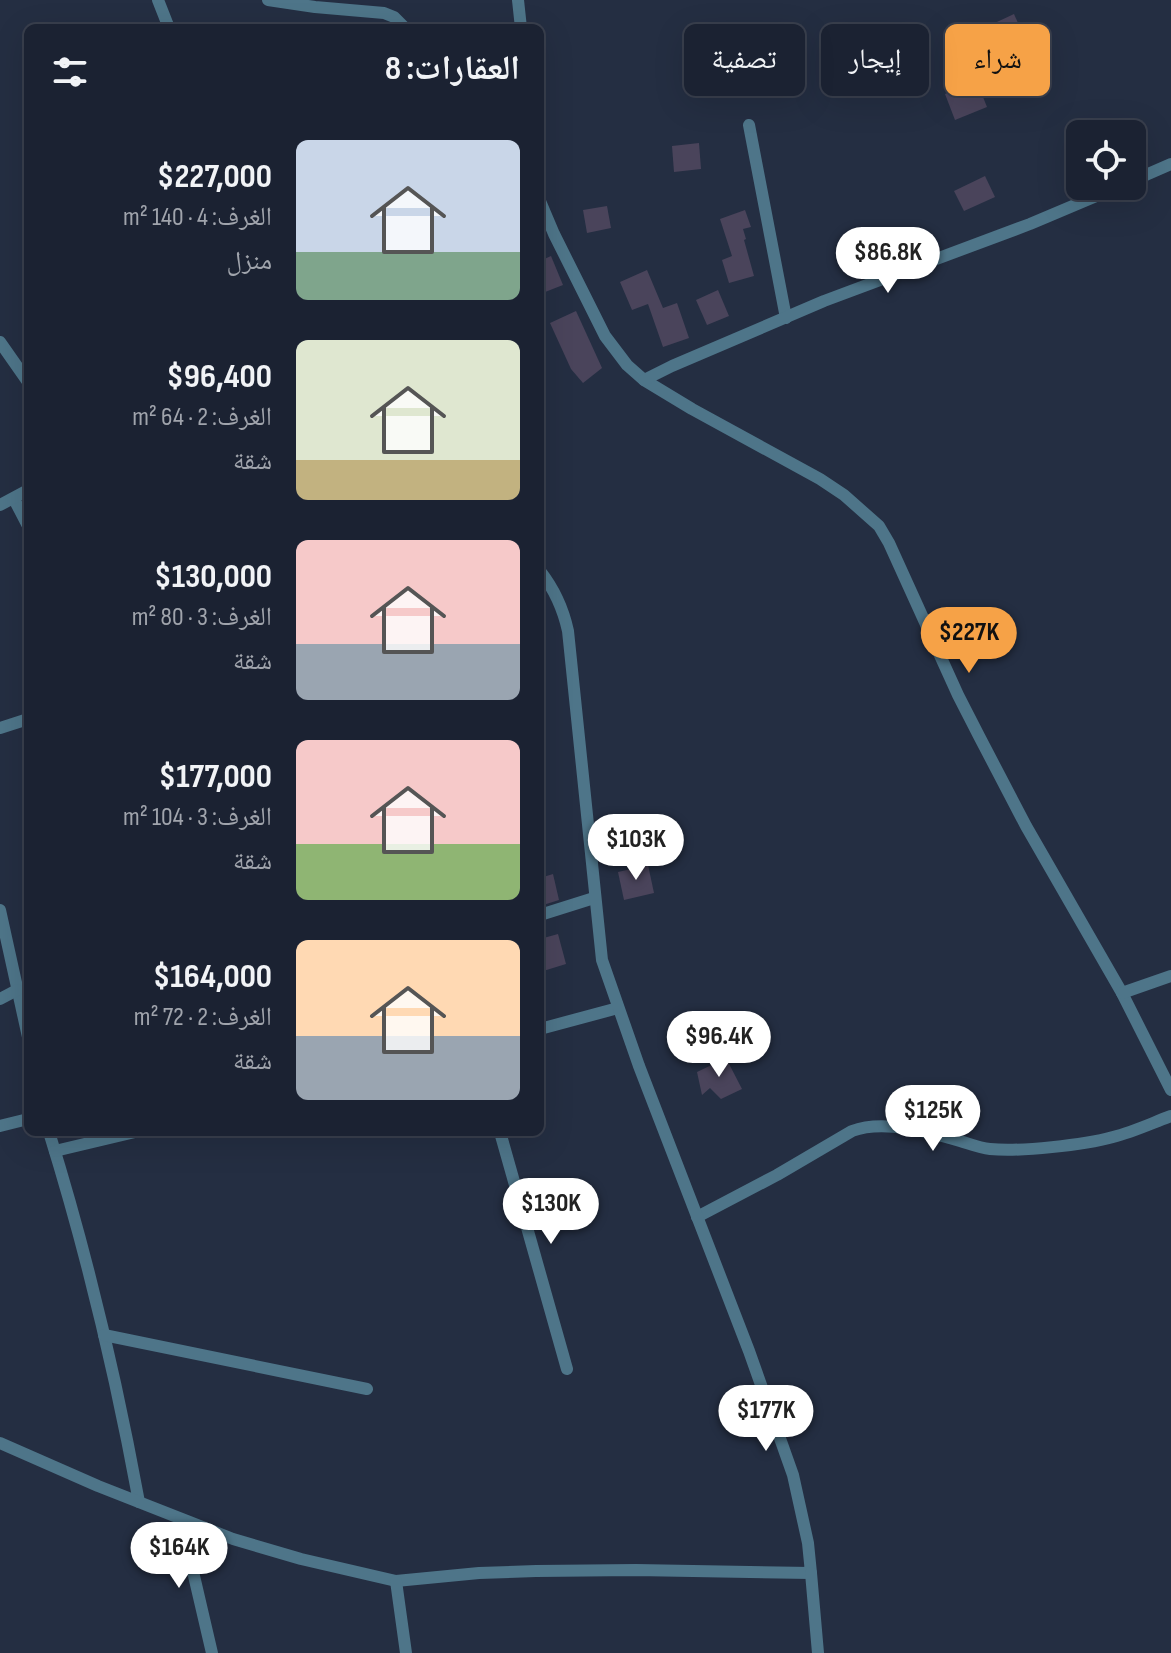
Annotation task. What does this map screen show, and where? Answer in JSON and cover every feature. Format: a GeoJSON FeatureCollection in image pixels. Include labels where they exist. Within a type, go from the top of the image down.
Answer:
{"type":"FeatureCollection","features":[{"type":"Feature","properties":{"kind":"street"},"geometry":{"type":"LineString","coordinates":[[158,0],[167,24]]}},
{"type":"Feature","properties":{"kind":"street"},"geometry":{"type":"LineString","coordinates":[[268,0],[384,13],[401,24]]}},
{"type":"Feature","properties":{"kind":"street"},"geometry":{"type":"LineString","coordinates":[[518,0],[521,24]]}},
{"type":"Feature","properties":{"kind":"street"},"geometry":{"type":"LineString","coordinates":[[749,125],[786,318]]}},
{"type":"Feature","properties":{"kind":"street"},"geometry":{"type":"LineString","coordinates":[[1146,175],[1171,164]]}},
{"type":"Feature","properties":{"kind":"street"},"geometry":{"type":"LineString","coordinates":[[644,380],[894,274],[1089,200]]}},
{"type":"Feature","properties":{"kind":"street"},"geometry":{"type":"LineString","coordinates":[[544,210],[605,336],[627,365],[644,380],[692,409],[820,479],[844,495],[879,526],[979,736],[1026,826],[1122,993],[1171,1090]]}},
{"type":"Feature","properties":{"kind":"street"},"geometry":{"type":"LineString","coordinates":[[0,342],[24,376]]}},
{"type":"Feature","properties":{"kind":"street"},"geometry":{"type":"LineString","coordinates":[[0,505],[24,493]]}},
{"type":"Feature","properties":{"kind":"street"},"geometry":{"type":"LineString","coordinates":[[14,499],[24,518]]}},
{"type":"Feature","properties":{"kind":"street"},"geometry":{"type":"LineString","coordinates":[[544,579],[559,599],[568,631],[602,960],[793,1475],[808,1543],[818,1653]]}},
{"type":"Feature","properties":{"kind":"street"},"geometry":{"type":"LineString","coordinates":[[0,728],[24,720]]}},
{"type":"Feature","properties":{"kind":"street"},"geometry":{"type":"LineString","coordinates":[[544,914],[594,898]]}},
{"type":"Feature","properties":{"kind":"street"},"geometry":{"type":"LineString","coordinates":[[0,910],[24,1020]]}},
{"type":"Feature","properties":{"kind":"street"},"geometry":{"type":"LineString","coordinates":[[1122,993],[1171,976]]}},
{"type":"Feature","properties":{"kind":"street"},"geometry":{"type":"LineString","coordinates":[[0,999],[17,990]]}},
{"type":"Feature","properties":{"kind":"street"},"geometry":{"type":"LineString","coordinates":[[544,1028],[618,1008]]}},
{"type":"Feature","properties":{"kind":"street"},"geometry":{"type":"LineString","coordinates":[[1157,1061],[1171,1055]]}},
{"type":"Feature","properties":{"kind":"street"},"geometry":{"type":"LineString","coordinates":[[697,1217],[864,1127],[877,1125],[902,1129],[991,1149],[1029,1149],[1115,1137],[1171,1116]]}},
{"type":"Feature","properties":{"kind":"street"},"geometry":{"type":"LineString","coordinates":[[0,1126],[24,1120]]}},
{"type":"Feature","properties":{"kind":"street"},"geometry":{"type":"LineString","coordinates":[[50,1136],[74,1212],[123,1413],[139,1502]]}},
{"type":"Feature","properties":{"kind":"street"},"geometry":{"type":"LineString","coordinates":[[55,1151],[118,1136]]}},
{"type":"Feature","properties":{"kind":"street"},"geometry":{"type":"LineString","coordinates":[[501,1136],[567,1369]]}},
{"type":"Feature","properties":{"kind":"street"},"geometry":{"type":"LineString","coordinates":[[104,1335],[367,1389]]}},
{"type":"Feature","properties":{"kind":"street"},"geometry":{"type":"LineString","coordinates":[[0,1443],[181,1520],[272,1551],[396,1581],[536,1571],[811,1573]]}},
{"type":"Feature","properties":{"kind":"street"},"geometry":{"type":"LineString","coordinates":[[181,1520],[212,1653]]}},
{"type":"Feature","properties":{"kind":"street"},"geometry":{"type":"LineString","coordinates":[[396,1581],[406,1653]]}},
{"type":"Feature","properties":{"kind":"building"},"geometry":{"type":"Polygon","coordinates":[[[1014,14],[1018,24],[993,24],[1014,14]]]}},
{"type":"Feature","properties":{"kind":"building"},"geometry":{"type":"Polygon","coordinates":[[[946,96],[983,96],[987,107],[955,120],[946,96]]]}},
{"type":"Feature","properties":{"kind":"building"},"geometry":{"type":"Polygon","coordinates":[[[699,143],[701,169],[674,172],[672,146],[699,143]]]}},
{"type":"Feature","properties":{"kind":"building"},"geometry":{"type":"Polygon","coordinates":[[[985,176],[995,197],[964,211],[954,191],[985,176]]]}},
{"type":"Feature","properties":{"kind":"building"},"geometry":{"type":"Polygon","coordinates":[[[607,206],[611,228],[587,233],[583,210],[607,206]]]}},
{"type":"Feature","properties":{"kind":"building"},"geometry":{"type":"Polygon","coordinates":[[[745,210],[751,227],[743,229],[744,240],[754,276],[729,283],[722,260],[732,256],[720,219],[745,210]]]}},
{"type":"Feature","properties":{"kind":"building"},"geometry":{"type":"Polygon","coordinates":[[[551,256],[563,285],[544,292],[544,259],[551,256]]]}},
{"type":"Feature","properties":{"kind":"building"},"geometry":{"type":"Polygon","coordinates":[[[647,270],[663,308],[677,303],[689,338],[663,347],[648,304],[632,310],[620,282],[647,270]]]}},
{"type":"Feature","properties":{"kind":"building"},"geometry":{"type":"Polygon","coordinates":[[[718,290],[729,316],[707,325],[696,300],[718,290]]]}},
{"type":"Feature","properties":{"kind":"building"},"geometry":{"type":"Polygon","coordinates":[[[576,311],[602,368],[583,383],[571,369],[550,323],[576,311]]]}},
{"type":"Feature","properties":{"kind":"building"},"geometry":{"type":"Polygon","coordinates":[[[648,865],[654,893],[624,900],[618,872],[648,865]]]}},
{"type":"Feature","properties":{"kind":"building"},"geometry":{"type":"Polygon","coordinates":[[[553,874],[559,900],[544,905],[544,877],[553,874]]]}},
{"type":"Feature","properties":{"kind":"building"},"geometry":{"type":"Polygon","coordinates":[[[558,934],[566,964],[544,971],[544,938],[558,934]]]}},
{"type":"Feature","properties":{"kind":"building"},"geometry":{"type":"Polygon","coordinates":[[[726,1058],[742,1089],[721,1099],[710,1088],[702,1095],[697,1072],[726,1058]]]}}]}
